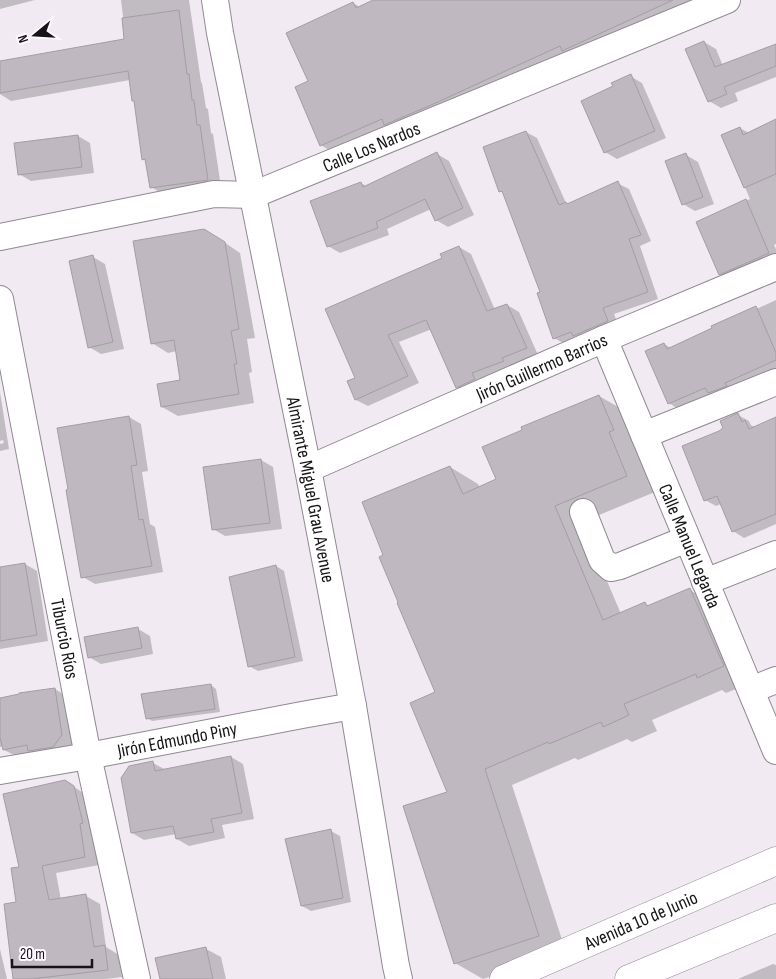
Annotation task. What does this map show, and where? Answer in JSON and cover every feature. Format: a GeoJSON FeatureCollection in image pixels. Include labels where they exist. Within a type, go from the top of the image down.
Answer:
{"type":"FeatureCollection","features":[{"type":"Feature","properties":{"kind":"street","name":"Almirante Miguel Grau Avenue"},"geometry":{"type":"LineString","coordinates":[[215,0],[353,706],[399,979]]}},
{"type":"Feature","properties":{"kind":"street","name":"Calle Los Nardos"},"geometry":{"type":"LineString","coordinates":[[0,237],[214,194],[253,195],[727,0]]}},
{"type":"Feature","properties":{"kind":"street","name":"Jirón Guillermo Barrios"},"geometry":{"type":"LineString","coordinates":[[308,469],[604,339],[776,267]]}},
{"type":"Feature","properties":{"kind":"street","name":"Tiburcio Ríos"},"geometry":{"type":"LineString","coordinates":[[0,298],[88,756],[137,979]]}},
{"type":"Feature","properties":{"kind":"street","name":"Calle Manuel Legarda"},"geometry":{"type":"LineString","coordinates":[[604,339],[776,751]]}},
{"type":"Feature","properties":{"kind":"street"},"geometry":{"type":"LineString","coordinates":[[644,435],[776,382]]}},
{"type":"Feature","properties":{"kind":"street"},"geometry":{"type":"LineString","coordinates":[[583,512],[602,560],[611,568],[687,538]]}},
{"type":"Feature","properties":{"kind":"street"},"geometry":{"type":"LineString","coordinates":[[706,582],[776,554]]}},
{"type":"Feature","properties":{"kind":"street"},"geometry":{"type":"LineString","coordinates":[[751,690],[776,680]]}},
{"type":"Feature","properties":{"kind":"street","name":"Jirón Edmundo Piny"},"geometry":{"type":"LineString","coordinates":[[0,771],[353,706]]}},
{"type":"Feature","properties":{"kind":"street","name":"Avenida 10 de Junio"},"geometry":{"type":"LineString","coordinates":[[504,979],[776,861]]}},
{"type":"Feature","properties":{"kind":"street"},"geometry":{"type":"LineString","coordinates":[[629,979],[776,918]]}},
{"type":"Feature","properties":{"kind":"building"},"geometry":{"type":"Polygon","coordinates":[[[373,0],[673,0],[562,51],[560,46],[384,125],[382,119],[320,146],[295,87],[308,81],[286,33],[353,2],[356,8],[373,0]]]}},
{"type":"Feature","properties":{"kind":"building"},"geometry":{"type":"Polygon","coordinates":[[[179,10],[187,74],[189,74],[197,125],[200,125],[208,180],[150,188],[145,159],[142,160],[128,71],[0,93],[0,61],[124,39],[122,18],[179,10]]]}},
{"type":"Feature","properties":{"kind":"building"},"geometry":{"type":"Polygon","coordinates":[[[704,41],[715,67],[776,44],[776,66],[724,87],[727,94],[708,102],[685,49],[704,41]]]}},
{"type":"Feature","properties":{"kind":"building"},"geometry":{"type":"Polygon","coordinates":[[[631,74],[655,131],[604,153],[581,101],[613,86],[611,83],[631,74]]]}},
{"type":"Feature","properties":{"kind":"building"},"geometry":{"type":"Polygon","coordinates":[[[776,119],[776,174],[744,188],[721,135],[740,127],[743,135],[776,119]]]}},
{"type":"Feature","properties":{"kind":"building"},"geometry":{"type":"Polygon","coordinates":[[[526,131],[559,205],[566,202],[567,204],[618,181],[641,235],[629,239],[648,292],[603,308],[608,321],[573,336],[571,332],[553,339],[537,293],[540,292],[502,191],[499,192],[483,147],[526,131]]]}},
{"type":"Feature","properties":{"kind":"building"},"geometry":{"type":"Polygon","coordinates":[[[78,135],[82,167],[18,175],[14,143],[78,135]]]}},
{"type":"Feature","properties":{"kind":"building"},"geometry":{"type":"Polygon","coordinates":[[[437,152],[463,208],[435,221],[425,199],[376,222],[378,228],[327,247],[310,201],[361,182],[363,187],[437,152]]]}},
{"type":"Feature","properties":{"kind":"building"},"geometry":{"type":"Polygon","coordinates":[[[686,153],[703,197],[682,205],[665,161],[686,153]]]}},
{"type":"Feature","properties":{"kind":"building"},"geometry":{"type":"Polygon","coordinates":[[[746,199],[769,253],[719,275],[696,222],[746,199]]]}},
{"type":"Feature","properties":{"kind":"building"},"geometry":{"type":"Polygon","coordinates":[[[204,229],[225,242],[239,329],[231,331],[237,364],[234,364],[239,394],[161,407],[157,384],[180,380],[174,340],[151,344],[133,241],[204,229]]]}},
{"type":"Feature","properties":{"kind":"building"},"geometry":{"type":"Polygon","coordinates":[[[459,246],[487,311],[507,304],[527,348],[502,358],[504,361],[472,373],[475,379],[456,388],[426,320],[388,335],[408,376],[355,400],[347,381],[355,378],[325,309],[442,258],[440,254],[459,246]]]}},
{"type":"Feature","properties":{"kind":"building"},"geometry":{"type":"Polygon","coordinates":[[[93,255],[113,342],[88,348],[69,261],[93,255]]]}},
{"type":"Feature","properties":{"kind":"building"},"geometry":{"type":"Polygon","coordinates":[[[756,306],[776,353],[776,360],[725,383],[727,386],[708,393],[705,388],[668,404],[645,351],[664,343],[667,349],[712,328],[711,326],[756,306]]]}},
{"type":"Feature","properties":{"kind":"building"},"geometry":{"type":"Polygon","coordinates":[[[599,395],[614,430],[609,432],[627,476],[555,506],[603,620],[645,602],[647,606],[690,588],[724,666],[697,678],[696,674],[624,704],[629,715],[603,727],[601,722],[485,769],[539,936],[454,964],[403,806],[447,792],[410,703],[435,692],[379,557],[383,555],[362,502],[450,466],[463,494],[496,479],[482,447],[522,430],[521,427],[599,395]]]}},
{"type":"Feature","properties":{"kind":"building"},"geometry":{"type":"Polygon","coordinates":[[[738,413],[742,422],[745,420],[749,429],[776,417],[776,514],[732,532],[717,496],[704,501],[682,446],[719,431],[723,428],[720,421],[738,413]]]}},
{"type":"Feature","properties":{"kind":"building"},"geometry":{"type":"Polygon","coordinates":[[[129,416],[137,465],[131,466],[139,520],[143,519],[152,566],[81,578],[57,428],[129,416]]]}},
{"type":"Feature","properties":{"kind":"building"},"geometry":{"type":"Polygon","coordinates":[[[261,459],[270,523],[212,530],[203,467],[261,459]]]}},
{"type":"Feature","properties":{"kind":"building"},"geometry":{"type":"Polygon","coordinates":[[[25,563],[37,635],[0,641],[0,567],[25,563]]]}},
{"type":"Feature","properties":{"kind":"building"},"geometry":{"type":"Polygon","coordinates":[[[276,565],[295,657],[248,667],[229,577],[276,565]]]}},
{"type":"Feature","properties":{"kind":"building"},"geometry":{"type":"Polygon","coordinates":[[[138,627],[142,648],[88,658],[84,637],[138,627]]]}},
{"type":"Feature","properties":{"kind":"building"},"geometry":{"type":"Polygon","coordinates":[[[211,684],[215,709],[146,719],[141,694],[211,684]]]}},
{"type":"Feature","properties":{"kind":"building"},"geometry":{"type":"Polygon","coordinates":[[[55,688],[62,735],[53,747],[28,751],[27,745],[3,750],[0,737],[0,698],[19,693],[55,688]]]}},
{"type":"Feature","properties":{"kind":"building"},"geometry":{"type":"Polygon","coordinates":[[[231,756],[242,813],[211,819],[214,832],[176,839],[173,826],[131,833],[121,778],[129,766],[153,761],[155,771],[231,756]]]}},
{"type":"Feature","properties":{"kind":"building"},"geometry":{"type":"Polygon","coordinates":[[[65,780],[74,786],[83,823],[80,824],[85,857],[42,866],[49,900],[86,894],[94,947],[105,945],[108,970],[31,979],[13,979],[4,904],[16,902],[11,868],[19,867],[3,794],[65,780]]]}},
{"type":"Feature","properties":{"kind":"building"},"geometry":{"type":"Polygon","coordinates":[[[331,829],[343,898],[301,906],[285,839],[331,829]]]}},
{"type":"Feature","properties":{"kind":"building"},"geometry":{"type":"Polygon","coordinates":[[[206,947],[213,979],[160,979],[155,958],[206,947]]]}}]}
